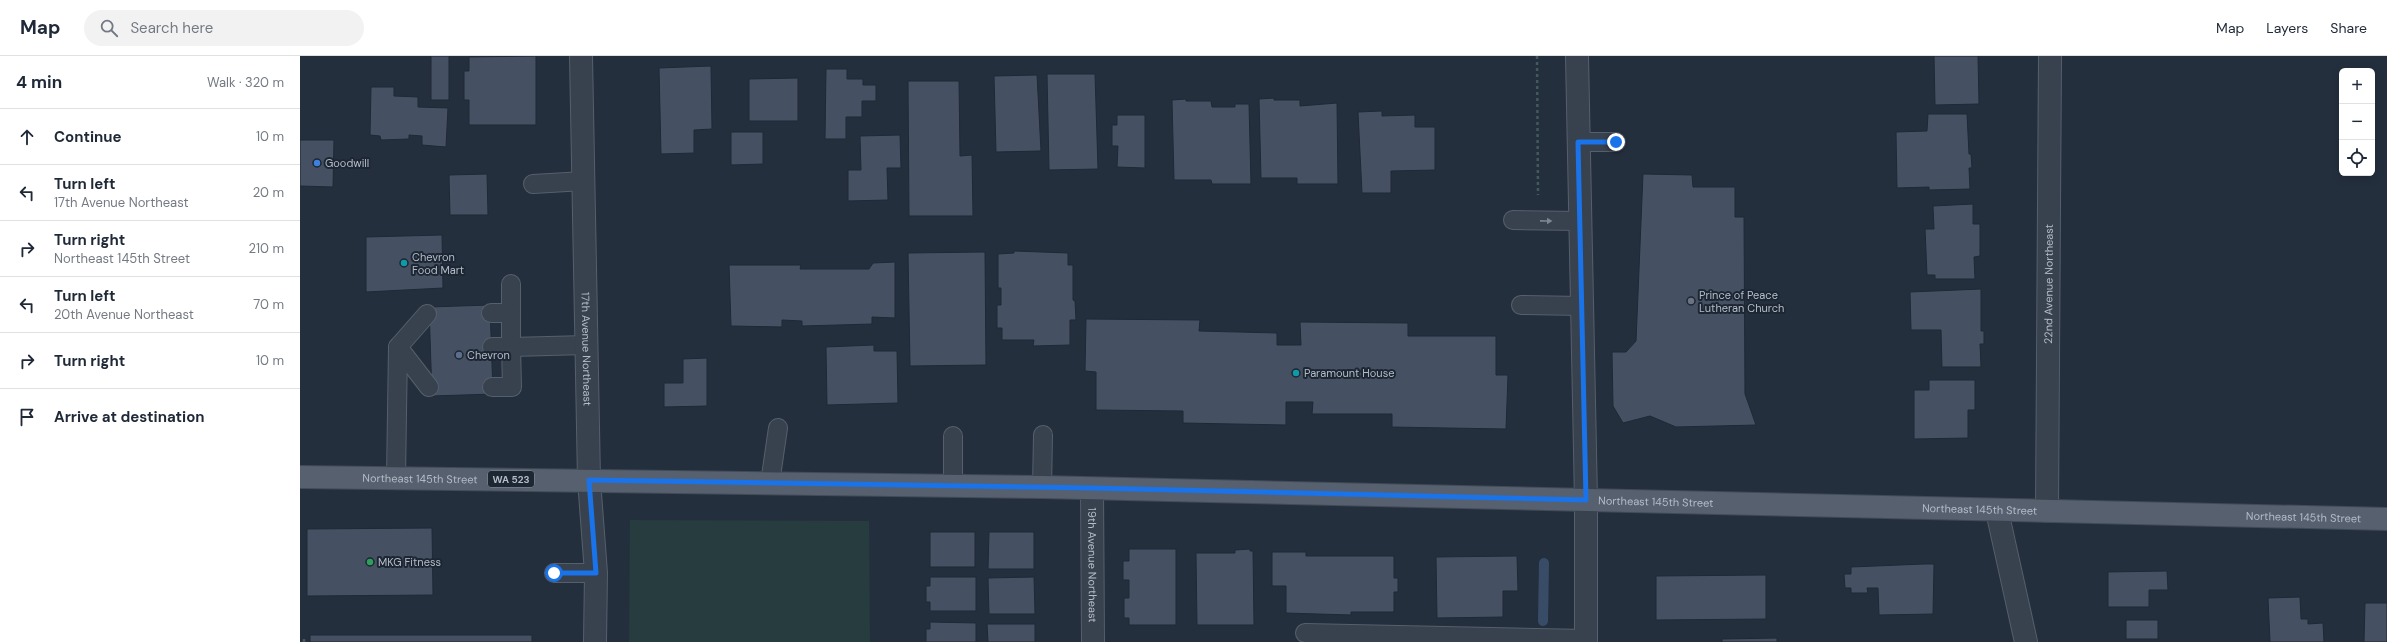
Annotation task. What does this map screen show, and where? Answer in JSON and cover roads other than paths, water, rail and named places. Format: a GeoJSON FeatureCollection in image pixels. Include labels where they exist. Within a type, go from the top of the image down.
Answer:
{"type":"FeatureCollection","features":[{"type":"Feature","properties":{"kind":"main road","name":"Northeast 145th Street"},"geometry":{"type":"LineString","coordinates":[[300,477],[1092,488],[1997,511],[2387,519]]}},
{"type":"Feature","properties":{"kind":"street","name":"17th Avenue Northeast"},"geometry":{"type":"LineString","coordinates":[[581,56],[589,480],[596,573],[595,642]]}},
{"type":"Feature","properties":{"kind":"street"},"geometry":{"type":"LineString","coordinates":[[1576,56],[1586,500],[1586,640]]}},
{"type":"Feature","properties":{"kind":"street","name":"22nd Avenue Northeast"},"geometry":{"type":"LineString","coordinates":[[2048,511],[2050,56]]}},
{"type":"Feature","properties":{"kind":"street","name":"19th Avenue Northeast"},"geometry":{"type":"LineString","coordinates":[[1092,488],[1093,642]]}},
{"type":"Feature","properties":{"kind":"street"},"geometry":{"type":"LineString","coordinates":[[1997,511],[2026,642]]}},
{"type":"Feature","properties":{"kind":"lane"},"geometry":{"type":"LineString","coordinates":[[1578,142],[1616,142]]}},
{"type":"Feature","properties":{"kind":"lane"},"geometry":{"type":"LineString","coordinates":[[533,184],[584,181]]}},
{"type":"Feature","properties":{"kind":"lane"},"geometry":{"type":"LineString","coordinates":[[1513,220],[1580,221]]}},
{"type":"Feature","properties":{"kind":"lane"},"geometry":{"type":"LineString","coordinates":[[492,387],[512,387],[511,284]]}},
{"type":"Feature","properties":{"kind":"lane"},"geometry":{"type":"LineString","coordinates":[[1520,305],[1582,306]]}},
{"type":"Feature","properties":{"kind":"lane"},"geometry":{"type":"LineString","coordinates":[[491,313],[511,313]]}},
{"type":"Feature","properties":{"kind":"lane"},"geometry":{"type":"LineString","coordinates":[[396,478],[398,347],[428,314]]}},
{"type":"Feature","properties":{"kind":"lane"},"geometry":{"type":"LineString","coordinates":[[492,347],[586,346]]}},
{"type":"Feature","properties":{"kind":"lane"},"geometry":{"type":"LineString","coordinates":[[398,347],[429,387]]}},
{"type":"Feature","properties":{"kind":"lane"},"geometry":{"type":"LineString","coordinates":[[770,483],[778,428]]}},
{"type":"Feature","properties":{"kind":"lane"},"geometry":{"type":"LineString","coordinates":[[1042,488],[1043,435]]}},
{"type":"Feature","properties":{"kind":"lane"},"geometry":{"type":"LineString","coordinates":[[953,436],[953,486]]}},
{"type":"Feature","properties":{"kind":"lane"},"geometry":{"type":"LineString","coordinates":[[554,573],[596,573]]}},
{"type":"Feature","properties":{"kind":"lane"},"geometry":{"type":"LineString","coordinates":[[1305,633],[1586,640]]}},
{"type":"Feature","properties":{"kind":"waterway"},"geometry":{"type":"LineString","coordinates":[[1543,621],[1544,563]]}},
{"type":"Feature","properties":{"kind":"place","name":"Goodwill"},"geometry":{"type":"Point","coordinates":[317,163]}},
{"type":"Feature","properties":{"kind":"place","name":"Chevron Food Mart"},"geometry":{"type":"Point","coordinates":[404,263]}},
{"type":"Feature","properties":{"kind":"place","name":"Prince of Peace Lutheran Church"},"geometry":{"type":"Point","coordinates":[1691,301]}},
{"type":"Feature","properties":{"kind":"place","name":"Chevron"},"geometry":{"type":"Point","coordinates":[459,355]}},
{"type":"Feature","properties":{"kind":"place","name":"Paramount House"},"geometry":{"type":"Point","coordinates":[1296,373]}},
{"type":"Feature","properties":{"kind":"place","name":"MKG Fitness"},"geometry":{"type":"Point","coordinates":[370,562]}}]}
